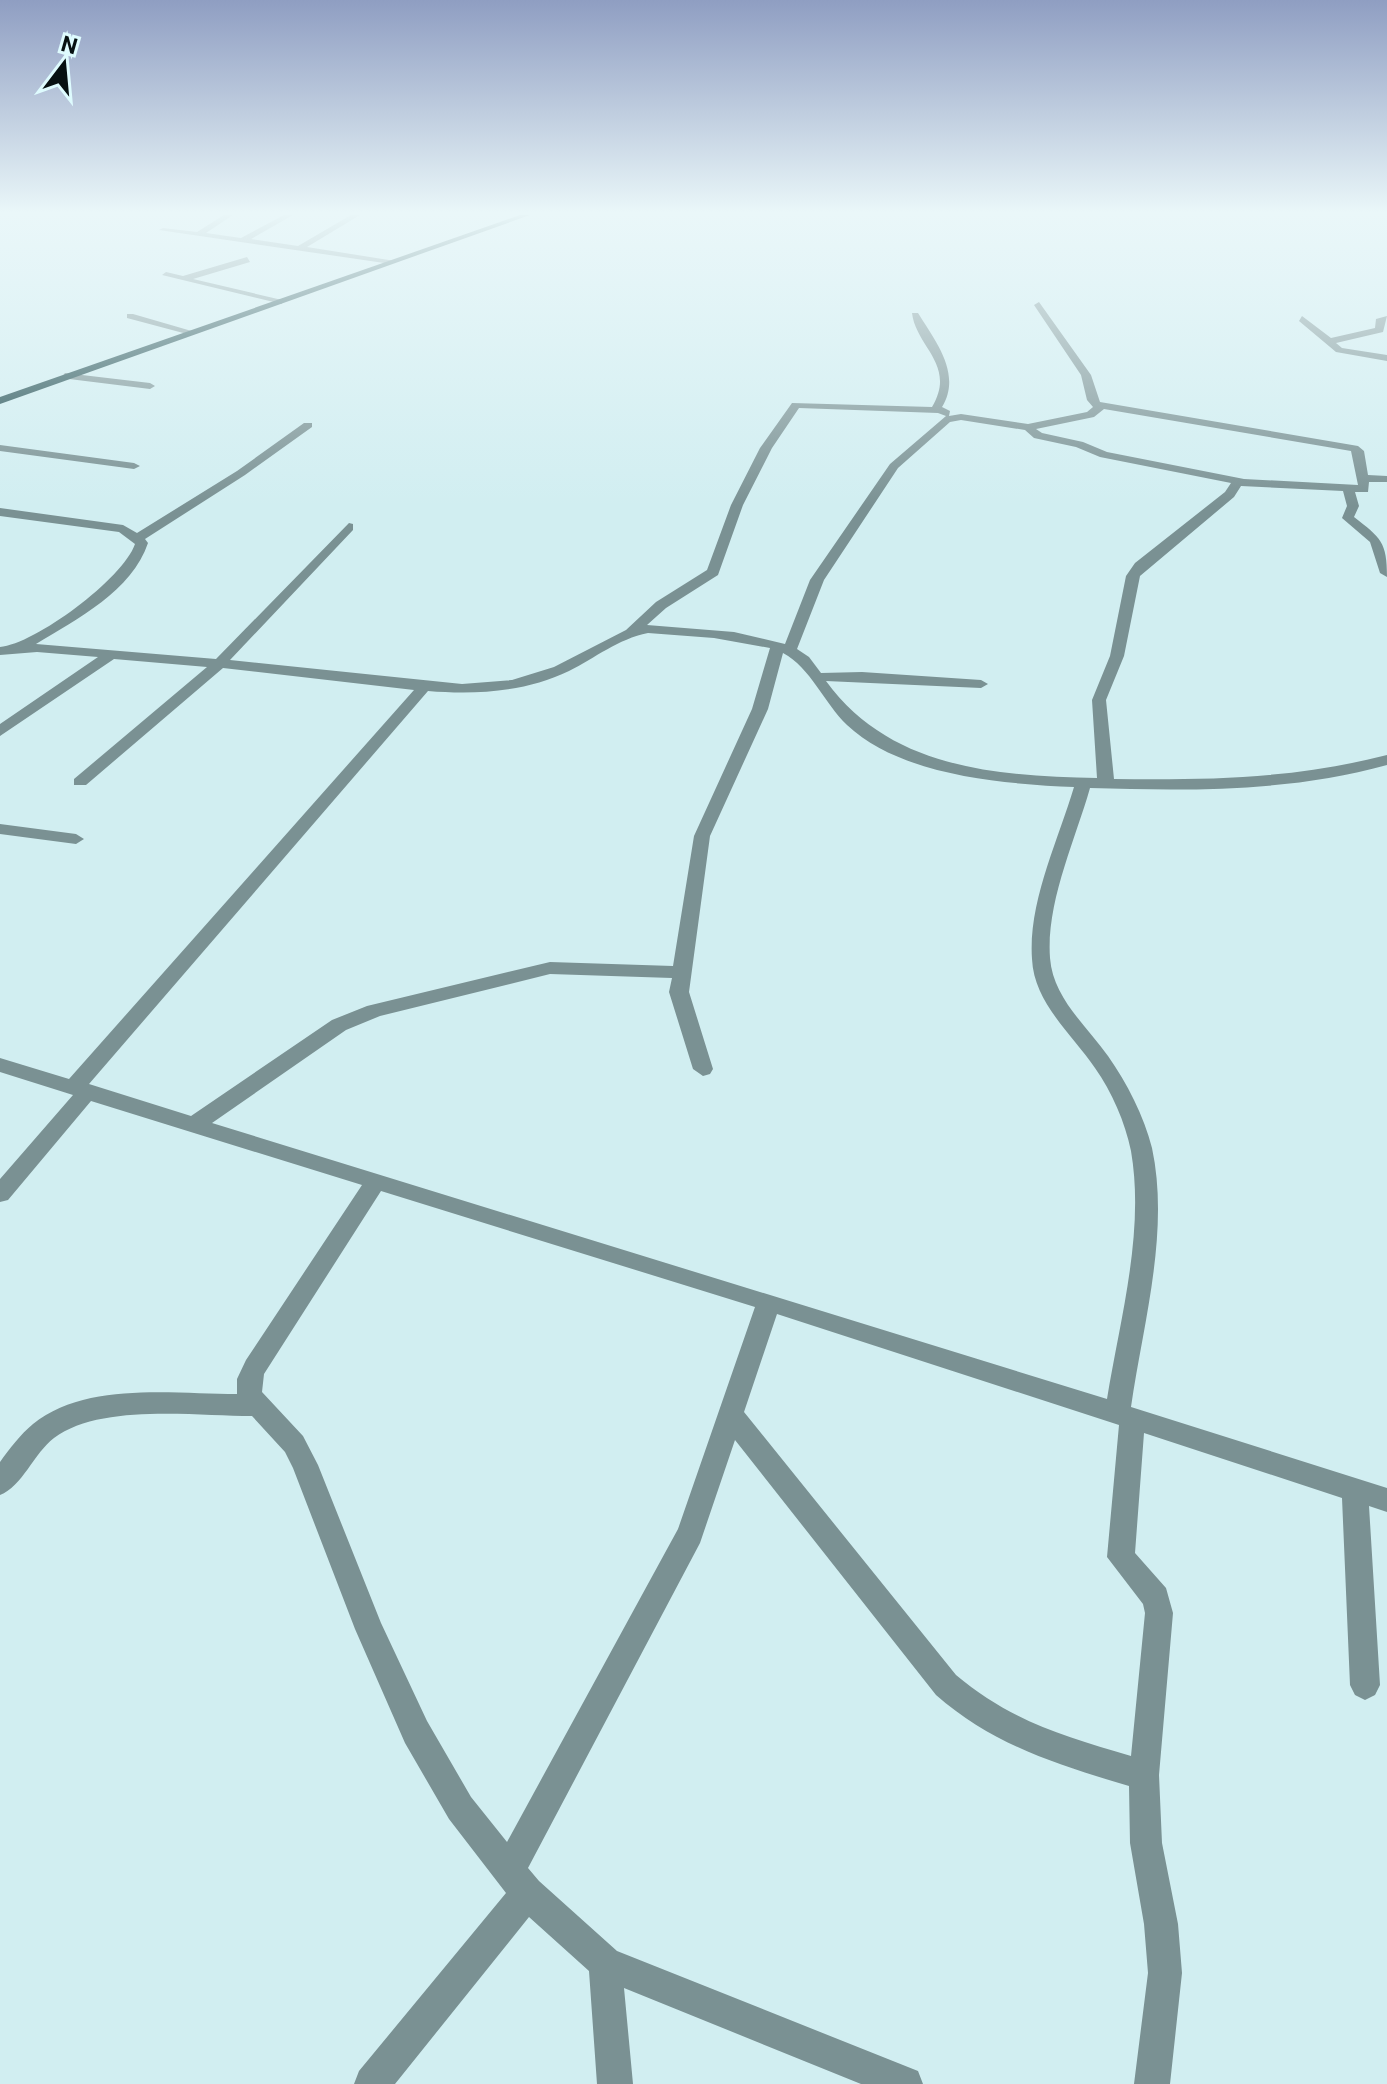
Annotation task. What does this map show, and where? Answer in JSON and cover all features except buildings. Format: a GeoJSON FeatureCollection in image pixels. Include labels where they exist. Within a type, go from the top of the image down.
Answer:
{"type":"FeatureCollection","features":[{"type":"Feature","properties":{"kind":"main road"},"geometry":{"type":"LineString","coordinates":[[0,401],[249,312]]}},
{"type":"Feature","properties":{"kind":"street"},"geometry":{"type":"LineString","coordinates":[[1028,427],[1036,435],[1082,445],[1104,455],[1240,481],[1364,491],[1358,451],[1354,448],[1279,438],[1093,403],[1086,375],[1044,312]]}},
{"type":"Feature","properties":{"kind":"street"},"geometry":{"type":"LineString","coordinates":[[915,315],[946,374],[946,393],[936,408],[938,410]]}},
{"type":"Feature","properties":{"kind":"street"},"geometry":{"type":"LineString","coordinates":[[130,316],[190,332]]}},
{"type":"Feature","properties":{"kind":"street"},"geometry":{"type":"LineString","coordinates":[[1302,319],[1344,352],[1387,358]]}},
{"type":"Feature","properties":{"kind":"street"},"geometry":{"type":"LineString","coordinates":[[1328,342],[1380,330],[1379,321],[1387,319]]}},
{"type":"Feature","properties":{"kind":"street"},"geometry":{"type":"LineString","coordinates":[[65,376],[150,386]]}},
{"type":"Feature","properties":{"kind":"street"},"geometry":{"type":"LineString","coordinates":[[0,651],[18,649],[112,654],[425,686],[485,688],[528,681],[559,670],[633,630],[661,605],[713,572],[737,505],[766,448],[796,405],[938,410],[955,416],[1028,427],[1090,415],[1102,406]]}},
{"type":"Feature","properties":{"kind":"street"},"geometry":{"type":"LineString","coordinates":[[703,1069],[682,1008],[679,972],[702,836],[760,709],[783,649],[817,580],[894,466],[947,419],[955,416]]}},
{"type":"Feature","properties":{"kind":"street"},"geometry":{"type":"LineString","coordinates":[[139,537],[241,473],[308,425]]}},
{"type":"Feature","properties":{"kind":"street"},"geometry":{"type":"LineString","coordinates":[[0,448],[134,466]]}},
{"type":"Feature","properties":{"kind":"street"},"geometry":{"type":"LineString","coordinates":[[1362,478],[1387,479]]}},
{"type":"Feature","properties":{"kind":"street"},"geometry":{"type":"LineString","coordinates":[[1106,784],[1099,700],[1117,656],[1133,576],[1240,481]]}},
{"type":"Feature","properties":{"kind":"street"},"geometry":{"type":"LineString","coordinates":[[1349,491],[1353,506],[1349,520],[1376,540],[1387,573]]}},
{"type":"Feature","properties":{"kind":"street"},"geometry":{"type":"LineString","coordinates":[[0,512],[108,526],[139,537]]}},
{"type":"Feature","properties":{"kind":"street"},"geometry":{"type":"LineString","coordinates":[[80,782],[219,664],[349,527]]}},
{"type":"Feature","properties":{"kind":"street"},"geometry":{"type":"LineString","coordinates":[[18,649],[77,612],[128,568],[141,552],[139,537]]}},
{"type":"Feature","properties":{"kind":"street"},"geometry":{"type":"LineString","coordinates":[[633,630],[660,628],[783,649],[801,658],[841,711],[859,729],[899,751],[989,774],[1083,783],[1231,785],[1304,780],[1348,773],[1387,760]]}},
{"type":"Feature","properties":{"kind":"street"},"geometry":{"type":"LineString","coordinates":[[0,731],[112,654]]}},
{"type":"Feature","properties":{"kind":"street"},"geometry":{"type":"LineString","coordinates":[[816,677],[862,676],[981,684]]}},
{"type":"Feature","properties":{"kind":"street"},"geometry":{"type":"LineString","coordinates":[[0,1194],[81,1089],[425,686]]}},
{"type":"Feature","properties":{"kind":"street"},"geometry":{"type":"LineString","coordinates":[[1083,783],[1042,933],[1041,958],[1045,982],[1057,1006],[1102,1063],[1135,1123],[1145,1179],[1125,1416],[1121,1557],[1156,1598],[1159,1613],[1144,1775],[1146,1843],[1161,1924],[1165,1973],[1152,2084]]}},
{"type":"Feature","properties":{"kind":"street"},"geometry":{"type":"LineString","coordinates":[[0,829],[76,839]]}},
{"type":"Feature","properties":{"kind":"street"},"geometry":{"type":"LineString","coordinates":[[195,1124],[339,1025],[374,1011],[550,968],[679,972]]}},
{"type":"Feature","properties":{"kind":"street"},"geometry":{"type":"LineString","coordinates":[[0,1065],[769,1302],[1387,1500]]}},
{"type":"Feature","properties":{"kind":"street"},"geometry":{"type":"LineString","coordinates":[[377,1180],[255,1367],[249,1388],[256,1405],[287,1436],[305,1465],[369,1629],[416,1732],[460,1808],[518,1881],[605,1963],[905,2084]]}},
{"type":"Feature","properties":{"kind":"street"},"geometry":{"type":"LineString","coordinates":[[372,2084],[518,1881],[683,1549],[769,1302]]}},
{"type":"Feature","properties":{"kind":"street"},"geometry":{"type":"LineString","coordinates":[[0,1483],[45,1429],[69,1414],[104,1407],[256,1405]]}},
{"type":"Feature","properties":{"kind":"street"},"geometry":{"type":"LineString","coordinates":[[731,1415],[946,1685],[971,1709],[1015,1734],[1144,1775]]}},
{"type":"Feature","properties":{"kind":"street"},"geometry":{"type":"LineString","coordinates":[[1355,1490],[1365,1685]]}},
{"type":"Feature","properties":{"kind":"street"},"geometry":{"type":"LineString","coordinates":[[605,1963],[615,2084]]}}]}
